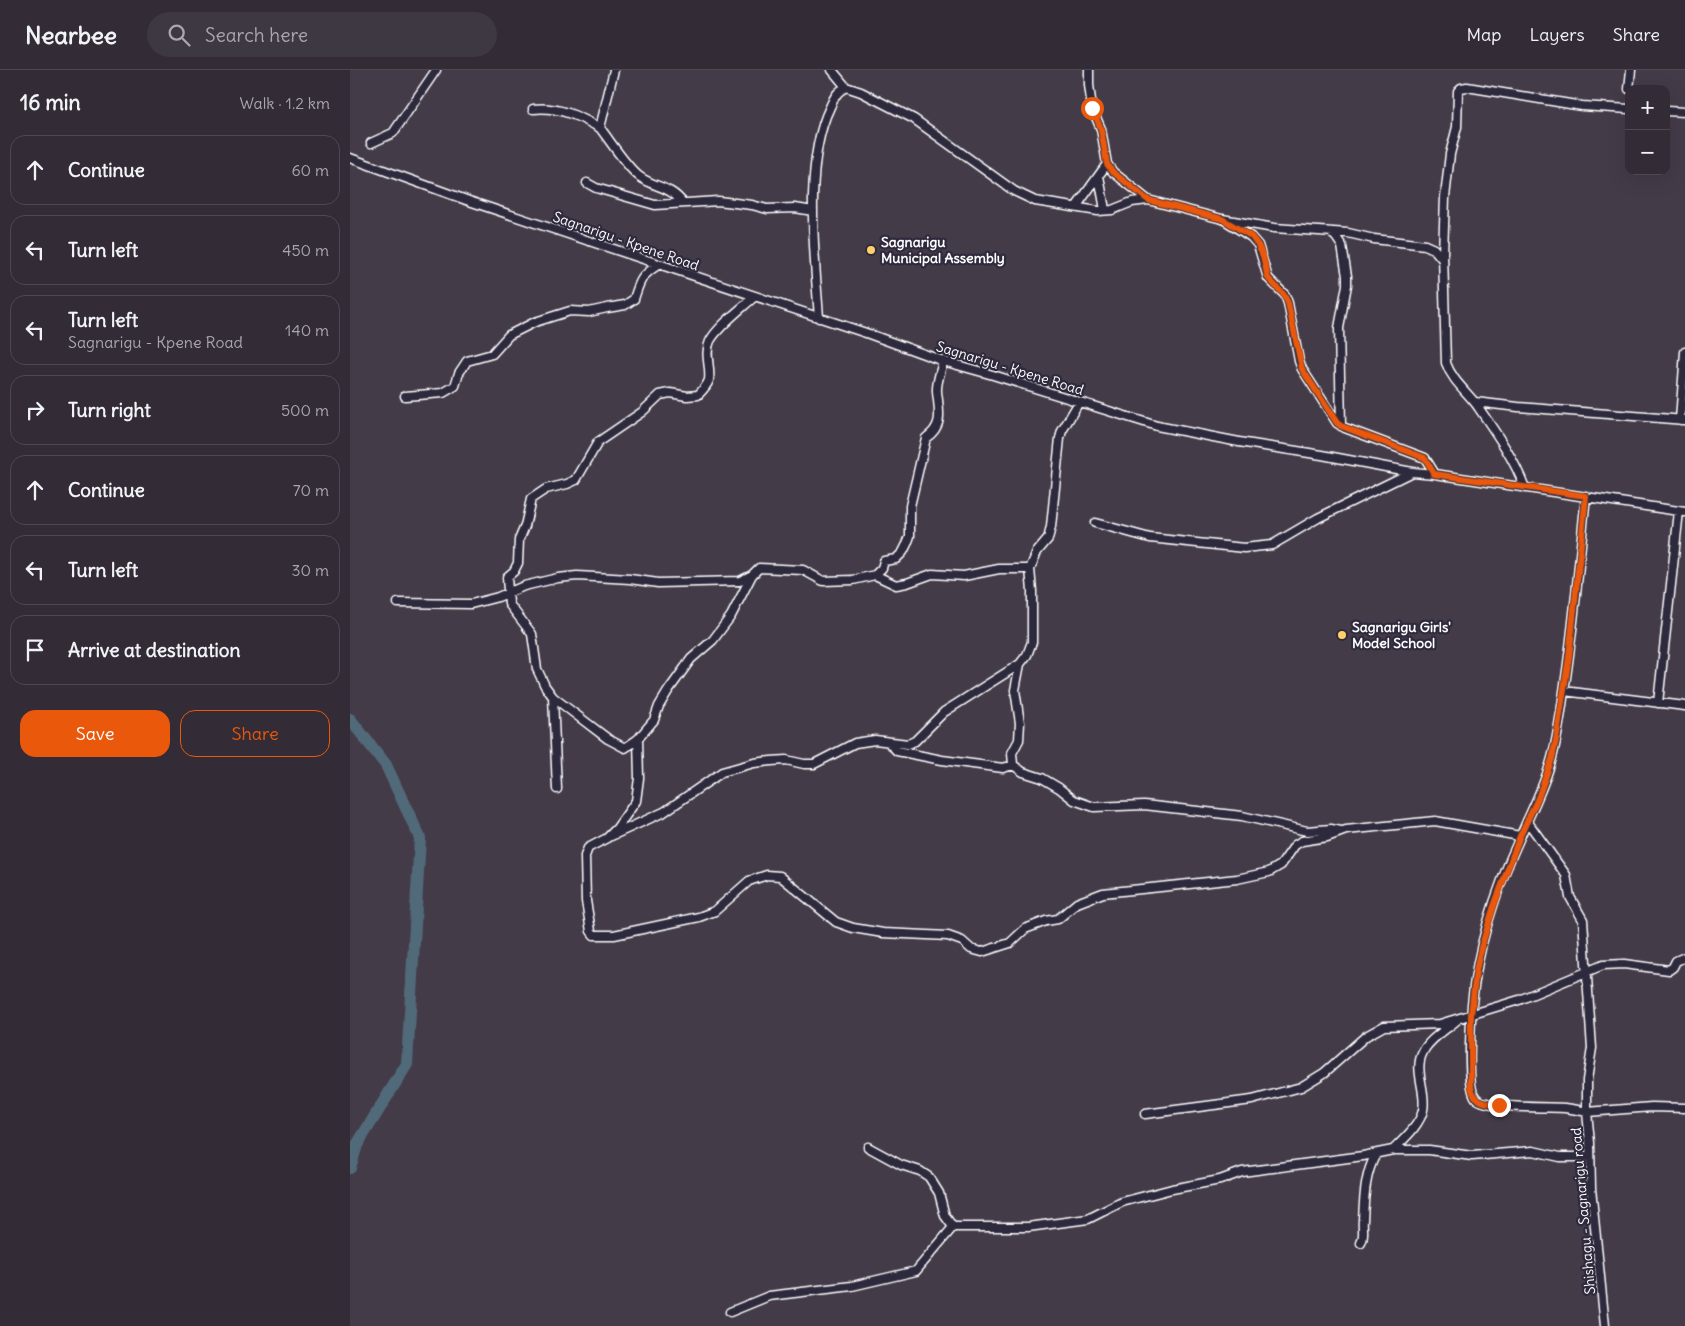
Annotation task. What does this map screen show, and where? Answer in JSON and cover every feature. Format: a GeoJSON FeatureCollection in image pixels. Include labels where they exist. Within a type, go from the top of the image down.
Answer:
{"type":"FeatureCollection","features":[{"type":"Feature","properties":{"kind":"street"},"geometry":{"type":"LineString","coordinates":[[371,144],[393,133],[436,70]]}},
{"type":"Feature","properties":{"kind":"street"},"geometry":{"type":"LineString","coordinates":[[600,128],[614,70]]}},
{"type":"Feature","properties":{"kind":"street"},"geometry":{"type":"LineString","coordinates":[[832,70],[846,87],[861,92],[914,119],[1014,191],[1035,201],[1098,211],[1112,210],[1132,202],[1148,200],[1222,219],[1274,228],[1348,233],[1374,239],[1425,245],[1434,249],[1443,260]]}},
{"type":"Feature","properties":{"kind":"street"},"geometry":{"type":"LineString","coordinates":[[1089,70],[1092,108],[1101,129],[1107,164],[1113,172],[1148,200]]}},
{"type":"Feature","properties":{"kind":"street"},"geometry":{"type":"LineString","coordinates":[[1630,85],[1632,70]]}},
{"type":"Feature","properties":{"kind":"street"},"geometry":{"type":"LineString","coordinates":[[819,318],[813,211],[814,171],[821,132],[827,114],[837,93],[846,87]]}},
{"type":"Feature","properties":{"kind":"street"},"geometry":{"type":"LineString","coordinates":[[1525,488],[1510,456],[1475,402],[1452,376],[1446,363],[1443,260],[1445,197],[1450,154],[1457,127],[1458,92],[1461,88],[1467,87],[1582,106],[1625,109]]}},
{"type":"Feature","properties":{"kind":"street"},"geometry":{"type":"LineString","coordinates":[[532,109],[545,107],[578,116],[600,128],[628,165],[640,177],[676,194],[684,203]]}},
{"type":"Feature","properties":{"kind":"street"},"geometry":{"type":"LineString","coordinates":[[1670,111],[1685,112]]}},
{"type":"Feature","properties":{"kind":"street","name":"Sagnarigu - Kpene Road"},"geometry":{"type":"LineString","coordinates":[[350,158],[468,201],[942,361],[1157,426],[1412,472],[1586,496],[1682,512]]}},
{"type":"Feature","properties":{"kind":"street"},"geometry":{"type":"LineString","coordinates":[[1076,207],[1107,164]]}},
{"type":"Feature","properties":{"kind":"street"},"geometry":{"type":"LineString","coordinates":[[1099,176],[1105,210]]}},
{"type":"Feature","properties":{"kind":"street"},"geometry":{"type":"LineString","coordinates":[[587,183],[603,190],[655,205],[718,201],[752,205],[767,209],[795,208],[813,211]]}},
{"type":"Feature","properties":{"kind":"street"},"geometry":{"type":"LineString","coordinates":[[1222,219],[1251,236],[1258,245],[1268,278],[1284,295],[1288,303],[1302,369],[1341,426],[1425,458],[1434,474]]}},
{"type":"Feature","properties":{"kind":"street"},"geometry":{"type":"LineString","coordinates":[[1329,232],[1340,242],[1347,276],[1339,328],[1341,426]]}},
{"type":"Feature","properties":{"kind":"street"},"geometry":{"type":"LineString","coordinates":[[404,396],[443,393],[455,386],[459,373],[467,361],[492,354],[510,335],[528,325],[570,311],[589,312],[625,305],[634,299],[644,275],[658,265]]}},
{"type":"Feature","properties":{"kind":"street"},"geometry":{"type":"LineString","coordinates":[[754,297],[710,341],[707,354],[709,379],[698,395],[687,396],[670,393],[660,395],[642,412],[598,442],[576,480],[546,489],[531,499],[525,526],[519,540],[518,563],[514,571],[507,577],[509,604],[532,634],[539,675],[553,697],[618,746],[625,748],[638,739],[654,720],[658,706],[691,659],[713,640],[731,616],[752,575],[759,568],[803,570],[823,581],[853,580],[875,575],[882,568],[884,561],[896,559],[904,552],[910,536],[910,506],[926,438],[935,432],[940,415],[937,391],[942,361]]}},
{"type":"Feature","properties":{"kind":"street"},"geometry":{"type":"LineString","coordinates":[[1475,402],[1518,408],[1682,420],[1685,352]]}},
{"type":"Feature","properties":{"kind":"street"},"geometry":{"type":"LineString","coordinates":[[1080,402],[1062,431],[1060,438],[1051,527],[1048,540],[1037,552],[1030,569],[1032,642],[1027,655],[1020,664],[944,712],[914,741],[908,744],[875,740],[855,744],[814,764],[786,760],[754,763],[733,768],[722,772],[664,812],[588,848],[585,856],[586,902],[591,931],[594,935],[614,935],[699,917],[715,910],[749,881],[767,875],[780,876],[836,922],[853,928],[883,933],[948,936],[962,941],[971,949],[982,952],[1010,943],[1025,929],[1046,921],[1058,919],[1077,902],[1103,893],[1237,879],[1269,872],[1281,865],[1302,841],[1327,837],[1341,831],[1435,821],[1520,836]]}},
{"type":"Feature","properties":{"kind":"street"},"geometry":{"type":"LineString","coordinates":[[1095,523],[1150,538],[1244,548],[1272,545],[1318,518],[1412,472]]}},
{"type":"Feature","properties":{"kind":"street"},"geometry":{"type":"LineString","coordinates":[[1471,1015],[1476,971],[1494,906],[1520,836],[1538,798],[1552,759],[1569,657],[1586,496]]}},
{"type":"Feature","properties":{"kind":"street"},"geometry":{"type":"LineString","coordinates":[[1658,703],[1682,512]]}},
{"type":"Feature","properties":{"kind":"street"},"geometry":{"type":"LineString","coordinates":[[875,575],[896,584],[907,583],[932,574],[964,576],[999,569],[1030,569]]}},
{"type":"Feature","properties":{"kind":"street"},"geometry":{"type":"LineString","coordinates":[[398,604],[471,604],[498,597],[524,586],[558,578],[577,576],[630,579],[658,583],[740,581],[752,575]]}},
{"type":"Feature","properties":{"kind":"street"},"geometry":{"type":"LineString","coordinates":[[1020,664],[1015,690],[1020,723],[1019,740],[1012,754],[1013,765],[1023,772],[1042,778],[1074,800],[1094,807],[1144,805],[1242,816],[1307,832],[1331,829],[1341,831]]}},
{"type":"Feature","properties":{"kind":"street"},"geometry":{"type":"LineString","coordinates":[[1564,691],[1685,706]]}},
{"type":"Feature","properties":{"kind":"street"},"geometry":{"type":"LineString","coordinates":[[553,697],[557,789]]}},
{"type":"Feature","properties":{"kind":"street"},"geometry":{"type":"LineString","coordinates":[[608,838],[636,801],[639,778],[638,739]]}},
{"type":"Feature","properties":{"kind":"street"},"geometry":{"type":"LineString","coordinates":[[889,743],[897,751],[942,760],[1003,768],[1013,765]]}},
{"type":"Feature","properties":{"kind":"street"},"geometry":{"type":"LineString","coordinates":[[1527,821],[1566,875],[1570,897],[1583,920],[1592,1048],[1587,1112],[1652,1107],[1685,1108]]}},
{"type":"Feature","properties":{"kind":"street"},"geometry":{"type":"LineString","coordinates":[[1145,1114],[1252,1100],[1276,1094],[1312,1081],[1324,1073],[1366,1036],[1384,1026],[1440,1024],[1519,1000],[1588,971],[1610,964],[1669,970],[1676,961],[1685,957]]}},
{"type":"Feature","properties":{"kind":"street","name":"Shishagu - Sagnarigu road"},"geometry":{"type":"LineString","coordinates":[[1471,1015],[1471,1087],[1472,1093],[1479,1100],[1499,1105],[1566,1108],[1587,1112],[1596,1248],[1606,1326]]}},
{"type":"Feature","properties":{"kind":"street"},"geometry":{"type":"LineString","coordinates":[[1393,1150],[1418,1122],[1423,1109],[1420,1061],[1423,1052],[1430,1043],[1458,1019]]}},
{"type":"Feature","properties":{"kind":"street"},"geometry":{"type":"LineString","coordinates":[[868,1147],[901,1165],[920,1171],[928,1177],[939,1193],[945,1216],[953,1228]]}},
{"type":"Feature","properties":{"kind":"street"},"geometry":{"type":"LineString","coordinates":[[730,1312],[769,1296],[852,1286],[916,1271],[953,1228],[1028,1227],[1088,1219],[1122,1202],[1172,1189],[1220,1180],[1242,1172],[1376,1154],[1393,1150],[1429,1150],[1472,1156],[1533,1152],[1560,1157],[1590,1158]]}},
{"type":"Feature","properties":{"kind":"street"},"geometry":{"type":"LineString","coordinates":[[1361,1243],[1366,1187],[1370,1165],[1376,1154]]}},
{"type":"Feature","properties":{"kind":"waterway"},"geometry":{"type":"LineString","coordinates":[[350,719],[386,765],[420,838],[407,1064],[357,1145],[350,1168]]}},
{"type":"Feature","properties":{"kind":"place","name":"Sagnarigu Municipal Assembly"},"geometry":{"type":"Point","coordinates":[871,250]}},
{"type":"Feature","properties":{"kind":"place","name":"Sagnarigu Girls' Model School"},"geometry":{"type":"Point","coordinates":[1342,635]}},
{"type":"Feature","properties":{"kind":"route"},"geometry":{"type":"LineString","coordinates":[[1092,108],[1101,129],[1107,164],[1113,172],[1148,200],[1222,219],[1251,236],[1263,256],[1268,278],[1284,295],[1288,303],[1302,369],[1337,423],[1345,428],[1425,458],[1429,462],[1434,474],[1586,496],[1569,657],[1552,759],[1538,798],[1520,836],[1494,906],[1476,971],[1471,1015],[1472,1093],[1479,1100],[1499,1105]]}}]}
